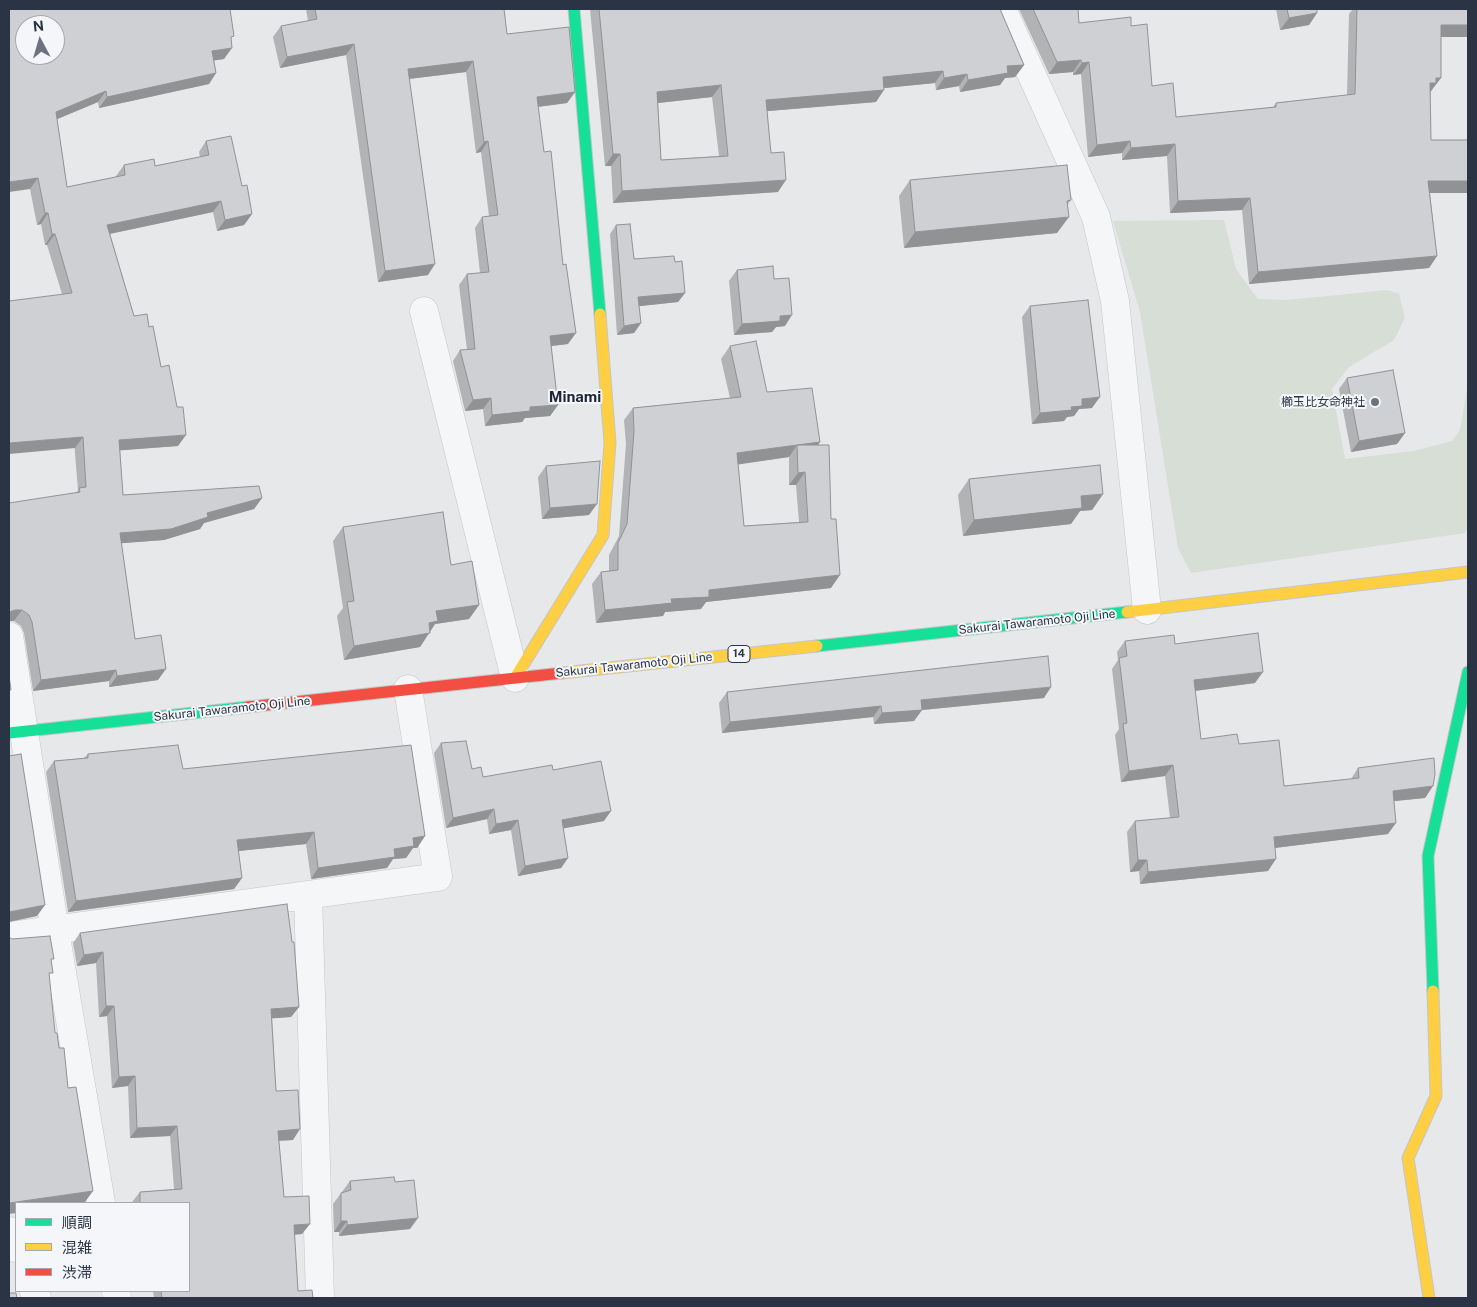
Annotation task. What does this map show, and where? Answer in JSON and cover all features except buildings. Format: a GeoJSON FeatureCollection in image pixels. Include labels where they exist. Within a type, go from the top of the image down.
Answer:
{"type":"FeatureCollection","features":[{"type":"Feature","properties":{"kind":"main road"},"geometry":{"type":"LineString","coordinates":[[515,678],[603,536],[610,443],[589,167],[574,9]]}},
{"type":"Feature","properties":{"kind":"main road","name":"Sakurai Tawaramoto Oji Line"},"geometry":{"type":"LineString","coordinates":[[16,733],[1148,610],[1468,572]]}},
{"type":"Feature","properties":{"kind":"main road"},"geometry":{"type":"LineString","coordinates":[[1429,1298],[1408,1158],[1436,1096],[1428,856],[1468,672]]}},
{"type":"Feature","properties":{"kind":"street"},"geometry":{"type":"LineString","coordinates":[[1002,9],[1096,217],[1115,301],[1148,610]]}},
{"type":"Feature","properties":{"kind":"street"},"geometry":{"type":"LineString","coordinates":[[424,310],[515,678]]}},
{"type":"Feature","properties":{"kind":"street"},"geometry":{"type":"LineString","coordinates":[[9,636],[16,733],[55,931],[101,1202]]}},
{"type":"Feature","properties":{"kind":"street"},"geometry":{"type":"LineString","coordinates":[[9,936],[438,877],[408,689]]}},
{"type":"Feature","properties":{"kind":"street"},"geometry":{"type":"LineString","coordinates":[[308,896],[320,1298]]}},
{"type":"Feature","properties":{"kind":"street"},"geometry":{"type":"LineString","coordinates":[[9,1231],[15,1246]]}},
{"type":"Feature","properties":{"kind":"shaded area"},"geometry":{"type":"Polygon","coordinates":[[[1224,220],[1236,269],[1258,299],[1287,300],[1388,290],[1399,294],[1405,318],[1394,340],[1349,367],[1332,389],[1345,459],[1414,451],[1452,441],[1460,430],[1468,383],[1468,527],[1465,533],[1191,573],[1178,548],[1140,312],[1113,221],[1224,220]]]}},
{"type":"Feature","properties":{"kind":"traffic: fast"},"geometry":{"type":"LineString","coordinates":[[574,9],[600,314]]}},
{"type":"Feature","properties":{"kind":"traffic: fast"},"geometry":{"type":"LineString","coordinates":[[817,646],[1127,612]]}},
{"type":"Feature","properties":{"kind":"traffic: fast"},"geometry":{"type":"LineString","coordinates":[[1433,991],[1428,856],[1468,672]]}},
{"type":"Feature","properties":{"kind":"traffic: fast"},"geometry":{"type":"LineString","coordinates":[[9,733],[248,707]]}},
{"type":"Feature","properties":{"kind":"traffic: slow"},"geometry":{"type":"LineString","coordinates":[[515,678],[603,535],[610,443],[600,314]]}},
{"type":"Feature","properties":{"kind":"traffic: slow"},"geometry":{"type":"LineString","coordinates":[[1127,612],[1468,572]]}},
{"type":"Feature","properties":{"kind":"traffic: slow"},"geometry":{"type":"LineString","coordinates":[[562,673],[817,646]]}},
{"type":"Feature","properties":{"kind":"traffic: slow"},"geometry":{"type":"LineString","coordinates":[[1429,1298],[1408,1158],[1436,1096],[1433,991]]}},
{"type":"Feature","properties":{"kind":"traffic: jam"},"geometry":{"type":"LineString","coordinates":[[248,707],[562,673]]}},
{"type":"Feature","properties":{"kind":"place","name":"櫛玉比女命神社"},"geometry":{"type":"Point","coordinates":[1375,402]}},
{"type":"Feature","properties":{"kind":"district","name":"Minami"},"geometry":{"type":"Point","coordinates":[575,397]}}]}
